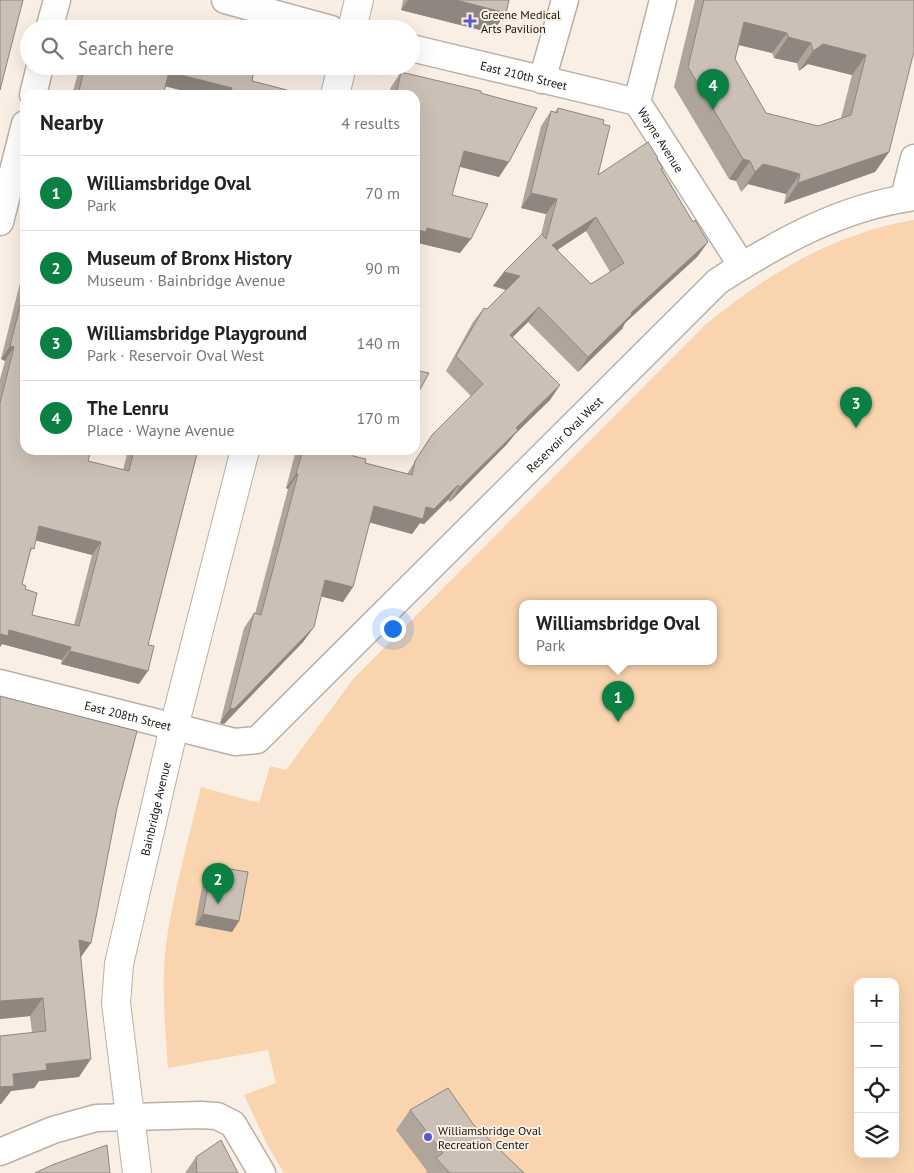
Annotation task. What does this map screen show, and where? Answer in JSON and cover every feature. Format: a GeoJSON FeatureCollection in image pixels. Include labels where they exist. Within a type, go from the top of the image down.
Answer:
{"type":"FeatureCollection","features":[{"type":"Feature","properties":{"kind":"main road"},"geometry":{"type":"LineString","coordinates":[[354,20],[359,0]]}},
{"type":"Feature","properties":{"kind":"main road"},"geometry":{"type":"LineString","coordinates":[[336,90],[340,75]]}},
{"type":"Feature","properties":{"kind":"main road","name":"Bainbridge Avenue"},"geometry":{"type":"LineString","coordinates":[[137,1173],[116,1003],[119,964],[174,727],[244,455]]}},
{"type":"Feature","properties":{"kind":"street"},"geometry":{"type":"LineString","coordinates":[[52,20],[57,0]]}},
{"type":"Feature","properties":{"kind":"street"},"geometry":{"type":"LineString","coordinates":[[225,0],[298,20]]}},
{"type":"Feature","properties":{"kind":"street"},"geometry":{"type":"LineString","coordinates":[[542,80],[566,0]]}},
{"type":"Feature","properties":{"kind":"street","name":"Wayne Avenue"},"geometry":{"type":"LineString","coordinates":[[663,0],[637,102],[742,266]]}},
{"type":"Feature","properties":{"kind":"street","name":"East 210th Street"},"geometry":{"type":"LineString","coordinates":[[420,50],[637,102]]}},
{"type":"Feature","properties":{"kind":"street"},"geometry":{"type":"LineString","coordinates":[[33,90],[38,75]]}},
{"type":"Feature","properties":{"kind":"street"},"geometry":{"type":"LineString","coordinates":[[0,222],[20,144]]}},
{"type":"Feature","properties":{"kind":"street"},"geometry":{"type":"LineString","coordinates":[[909,198],[914,158]]}},
{"type":"Feature","properties":{"kind":"street","name":"Reservoir Oval West"},"geometry":{"type":"LineString","coordinates":[[257,740],[718,282],[772,247],[808,228],[866,206],[909,198]]}},
{"type":"Feature","properties":{"kind":"street","name":"East 208th Street"},"geometry":{"type":"LineString","coordinates":[[0,683],[235,742],[257,740]]}},
{"type":"Feature","properties":{"kind":"street"},"geometry":{"type":"LineString","coordinates":[[0,1152],[26,1140],[96,1118],[217,1116],[233,1124],[262,1173]]}},
{"type":"Feature","properties":{"kind":"shaded area"},"geometry":{"type":"Polygon","coordinates":[[[914,220],[914,1173],[284,1173],[268,1146],[244,1095],[276,1083],[268,1050],[168,1068],[164,965],[175,895],[201,787],[259,803],[270,766],[286,770],[354,678],[704,326],[727,307],[776,273],[828,246],[885,226],[914,220]]]}},
{"type":"Feature","properties":{"kind":"building"},"geometry":{"type":"Polygon","coordinates":[[[0,0],[23,0],[0,90],[0,0]]]}},
{"type":"Feature","properties":{"kind":"building"},"geometry":{"type":"Polygon","coordinates":[[[456,0],[509,0],[506,13],[456,0]]]}},
{"type":"Feature","properties":{"kind":"building"},"geometry":{"type":"Polygon","coordinates":[[[704,0],[914,0],[914,51],[889,152],[798,183],[800,174],[779,168],[763,164],[755,172],[750,161],[743,159],[688,67],[704,0]],[[744,22],[735,59],[766,113],[818,126],[851,115],[866,55],[823,44],[813,51],[811,43],[788,37],[787,33],[744,22]]]}},
{"type":"Feature","properties":{"kind":"building"},"geometry":{"type":"Polygon","coordinates":[[[83,75],[168,75],[164,90],[79,90],[83,75]]]}},
{"type":"Feature","properties":{"kind":"building"},"geometry":{"type":"Polygon","coordinates":[[[181,75],[253,75],[252,81],[287,90],[231,90],[232,88],[181,75]]]}},
{"type":"Feature","properties":{"kind":"building"},"geometry":{"type":"Polygon","coordinates":[[[400,75],[414,75],[481,91],[481,93],[537,108],[509,162],[464,151],[452,195],[488,204],[471,239],[427,228],[426,232],[420,230],[420,90],[397,90],[400,75]]]}},
{"type":"Feature","properties":{"kind":"building"},"geometry":{"type":"Polygon","coordinates":[[[558,108],[604,120],[603,124],[610,126],[598,175],[648,142],[663,168],[661,169],[693,222],[695,220],[708,242],[631,313],[588,357],[539,307],[510,335],[560,385],[516,428],[518,430],[460,487],[458,485],[434,509],[426,507],[423,519],[374,506],[353,587],[325,580],[314,627],[234,709],[230,708],[254,613],[261,615],[302,455],[353,455],[366,459],[365,463],[412,475],[415,461],[432,435],[483,384],[456,356],[484,308],[487,309],[520,276],[504,272],[542,234],[546,239],[557,199],[531,193],[551,111],[557,113],[558,108]],[[596,217],[552,245],[591,284],[624,263],[596,217]]]}},
{"type":"Feature","properties":{"kind":"building"},"geometry":{"type":"Polygon","coordinates":[[[20,306],[20,455],[90,455],[88,461],[129,471],[133,455],[197,455],[148,645],[154,646],[148,671],[70,651],[71,647],[9,630],[8,636],[0,634],[0,403],[14,347],[10,346],[20,306]],[[39,526],[34,549],[31,548],[22,584],[26,586],[25,589],[37,593],[32,615],[79,626],[101,542],[39,526]]]}},
{"type":"Feature","properties":{"kind":"building"},"geometry":{"type":"Polygon","coordinates":[[[420,371],[429,373],[420,390],[420,371]]]}},
{"type":"Feature","properties":{"kind":"building"},"geometry":{"type":"Polygon","coordinates":[[[0,696],[137,731],[117,808],[91,943],[79,940],[91,1059],[46,1064],[47,1070],[13,1074],[14,1086],[0,1087],[0,1036],[46,1031],[43,998],[0,1001],[0,696]]]}},
{"type":"Feature","properties":{"kind":"building"},"geometry":{"type":"Polygon","coordinates":[[[212,866],[248,872],[239,921],[203,914],[212,866]]]}},
{"type":"Feature","properties":{"kind":"building"},"geometry":{"type":"Polygon","coordinates":[[[448,1088],[473,1124],[524,1173],[450,1173],[436,1158],[443,1153],[410,1110],[448,1088]]]}},
{"type":"Feature","properties":{"kind":"building"},"geometry":{"type":"Polygon","coordinates":[[[221,1140],[238,1173],[197,1173],[196,1157],[221,1140]]]}},
{"type":"Feature","properties":{"kind":"building"},"geometry":{"type":"Polygon","coordinates":[[[107,1145],[110,1173],[35,1173],[52,1165],[107,1145]]]}},
{"type":"Feature","properties":{"kind":"place","name":"Greene Medical Arts Pavilion"},"geometry":{"type":"Point","coordinates":[470,21]}},
{"type":"Feature","properties":{"kind":"place","name":"The Lenru"},"geometry":{"type":"Point","coordinates":[713,110]}},
{"type":"Feature","properties":{"kind":"place","name":"Williamsbridge Playground"},"geometry":{"type":"Point","coordinates":[856,428]}},
{"type":"Feature","properties":{"kind":"place","name":"Williamsbridge Oval"},"geometry":{"type":"Point","coordinates":[618,722]}},
{"type":"Feature","properties":{"kind":"place","name":"Museum of Bronx History"},"geometry":{"type":"Point","coordinates":[218,904]}},
{"type":"Feature","properties":{"kind":"place","name":"Williamsbridge Oval Recreation Center"},"geometry":{"type":"Point","coordinates":[428,1137]}}]}
